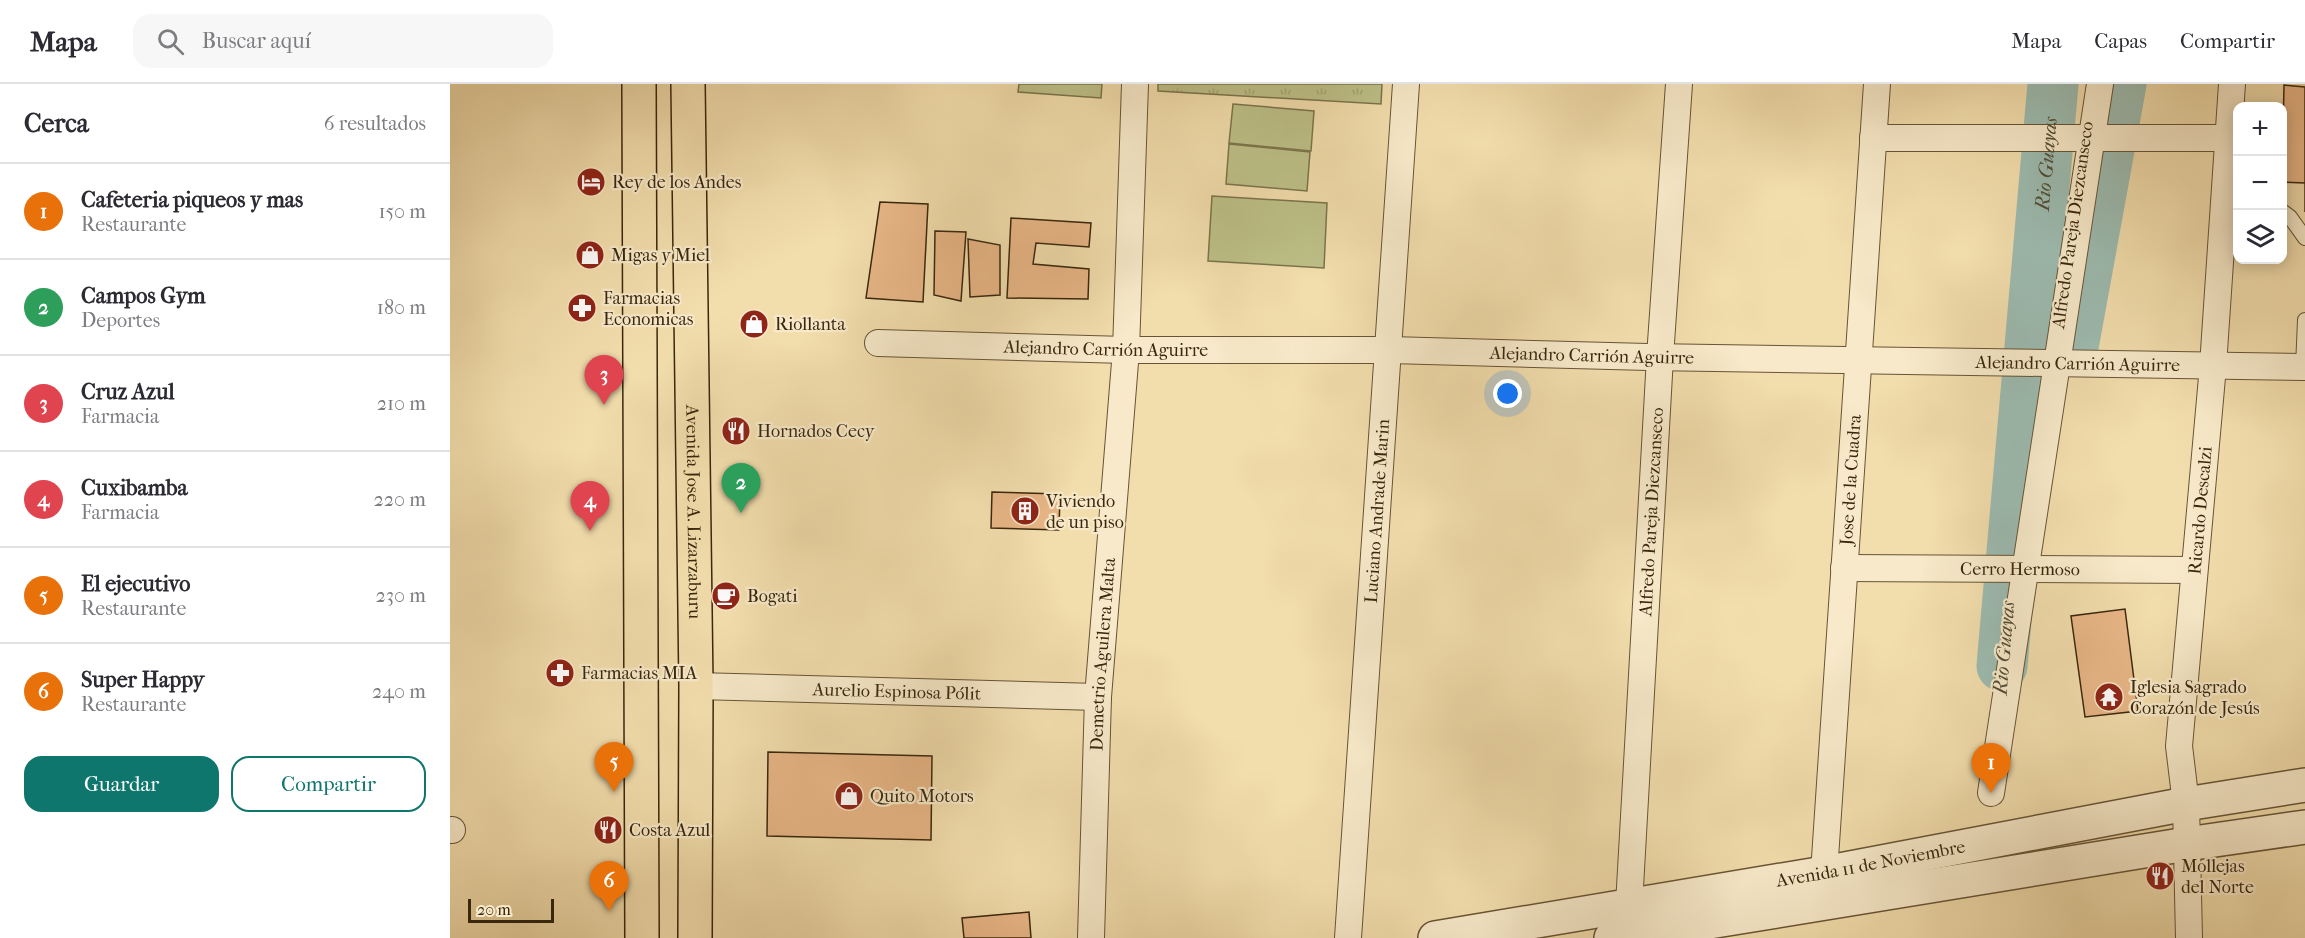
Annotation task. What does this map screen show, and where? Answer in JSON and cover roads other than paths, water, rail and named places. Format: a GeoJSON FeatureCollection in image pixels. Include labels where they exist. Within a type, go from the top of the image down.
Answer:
{"type":"FeatureCollection","features":[{"type":"Feature","properties":{"kind":"main road"},"geometry":{"type":"LineString","coordinates":[[639,84],[642,938]]}},
{"type":"Feature","properties":{"kind":"main road","name":"Avenida Jose A. Lizarzaburu"},"geometry":{"type":"LineString","coordinates":[[688,84],[696,686],[695,938]]}},
{"type":"Feature","properties":{"kind":"street","name":"Demetrio Aguilera Malta"},"geometry":{"type":"LineString","coordinates":[[1091,938],[1098,697],[1126,350],[1135,84]]}},
{"type":"Feature","properties":{"kind":"street","name":"Luciano Andrade Marin"},"geometry":{"type":"LineString","coordinates":[[1348,938],[1390,350],[1406,84]]}},
{"type":"Feature","properties":{"kind":"street","name":"Alfredo Pareja Diezcanseco"},"geometry":{"type":"LineString","coordinates":[[1626,929],[1660,357],[1679,84]]}},
{"type":"Feature","properties":{"kind":"street","name":"Jose de la Cuadra"},"geometry":{"type":"LineString","coordinates":[[1824,873],[1877,84]]}},
{"type":"Feature","properties":{"kind":"street","name":"Alfredo Pareja Diezcanseco"},"geometry":{"type":"LineString","coordinates":[[2093,84],[1991,793],[2100,84]]}},
{"type":"Feature","properties":{"kind":"street","name":"Ricardo Descalzi"},"geometry":{"type":"LineString","coordinates":[[2189,938],[2186,804],[2179,746],[2213,366],[2231,205],[2228,138],[2232,84]]}},
{"type":"Feature","properties":{"kind":"street"},"geometry":{"type":"LineString","coordinates":[[1873,138],[2228,138]]}},
{"type":"Feature","properties":{"kind":"street","name":"Alejandro Carrión Aguirre"},"geometry":{"type":"LineString","coordinates":[[878,343],[1126,350],[1390,350],[1660,357],[2304,367]]}},
{"type":"Feature","properties":{"kind":"street","name":"Cerro Hermoso"},"geometry":{"type":"LineString","coordinates":[[1844,568],[2194,570]]}},
{"type":"Feature","properties":{"kind":"street","name":"Aurelio Espinosa Pólit"},"geometry":{"type":"LineString","coordinates":[[696,686],[1098,697]]}},
{"type":"Feature","properties":{"kind":"street","name":"Avenida 11 de Noviembre"},"geometry":{"type":"LineString","coordinates":[[1626,929],[1824,873],[2186,804],[2305,785]]}},
{"type":"Feature","properties":{"kind":"street","name":"Avenida 11 de Noviembre"},"geometry":{"type":"LineString","coordinates":[[1435,938],[1626,929],[2305,827]]}},
{"type":"Feature","properties":{"kind":"lane"},"geometry":{"type":"LineString","coordinates":[[2287,214],[2305,238]]}},
{"type":"Feature","properties":{"kind":"lane"},"geometry":{"type":"LineString","coordinates":[[2304,367],[2305,320]]}},
{"type":"Feature","properties":{"kind":"waterway","name":"Rio Guayas"},"geometry":{"type":"LineString","coordinates":[[2002,666],[2053,84]]}},
{"type":"Feature","properties":{"kind":"waterway","name":"Rio Guayas"},"geometry":{"type":"LineString","coordinates":[[2073,347],[2121,84]]}},
{"type":"Feature","properties":{"kind":"place","name":"Rey de los Andes"},"geometry":{"type":"Point","coordinates":[591,182]}},
{"type":"Feature","properties":{"kind":"place","name":"Migas y Miel"},"geometry":{"type":"Point","coordinates":[590,255]}},
{"type":"Feature","properties":{"kind":"place","name":"Farmacias Economicas"},"geometry":{"type":"Point","coordinates":[582,308]}},
{"type":"Feature","properties":{"kind":"place","name":"Riollanta"},"geometry":{"type":"Point","coordinates":[754,324]}},
{"type":"Feature","properties":{"kind":"place","name":"Cruz Azul"},"geometry":{"type":"Point","coordinates":[604,405]}},
{"type":"Feature","properties":{"kind":"place","name":"Hornados Cecy"},"geometry":{"type":"Point","coordinates":[736,431]}},
{"type":"Feature","properties":{"kind":"place","name":"Viviendo de un piso"},"geometry":{"type":"Point","coordinates":[1025,511]}},
{"type":"Feature","properties":{"kind":"place","name":"Campos Gym"},"geometry":{"type":"Point","coordinates":[741,513]}},
{"type":"Feature","properties":{"kind":"place","name":"Cuxibamba"},"geometry":{"type":"Point","coordinates":[590,531]}},
{"type":"Feature","properties":{"kind":"place","name":"Bogati"},"geometry":{"type":"Point","coordinates":[726,596]}},
{"type":"Feature","properties":{"kind":"place","name":"Farmacias MIA"},"geometry":{"type":"Point","coordinates":[560,673]}},
{"type":"Feature","properties":{"kind":"place","name":"Iglesia Sagrado Corazón de Jesús"},"geometry":{"type":"Point","coordinates":[2109,697]}},
{"type":"Feature","properties":{"kind":"place","name":"El ejecutivo"},"geometry":{"type":"Point","coordinates":[614,792]}},
{"type":"Feature","properties":{"kind":"place","name":"Cafeteria piqueos y mas"},"geometry":{"type":"Point","coordinates":[1991,793]}},
{"type":"Feature","properties":{"kind":"place","name":"Quito Motors"},"geometry":{"type":"Point","coordinates":[849,796]}},
{"type":"Feature","properties":{"kind":"place","name":"Costa Azul"},"geometry":{"type":"Point","coordinates":[608,830]}},
{"type":"Feature","properties":{"kind":"place","name":"Mollejas del Norte"},"geometry":{"type":"Point","coordinates":[2160,876]}},
{"type":"Feature","properties":{"kind":"place","name":"Super Happy"},"geometry":{"type":"Point","coordinates":[609,911]}}]}
